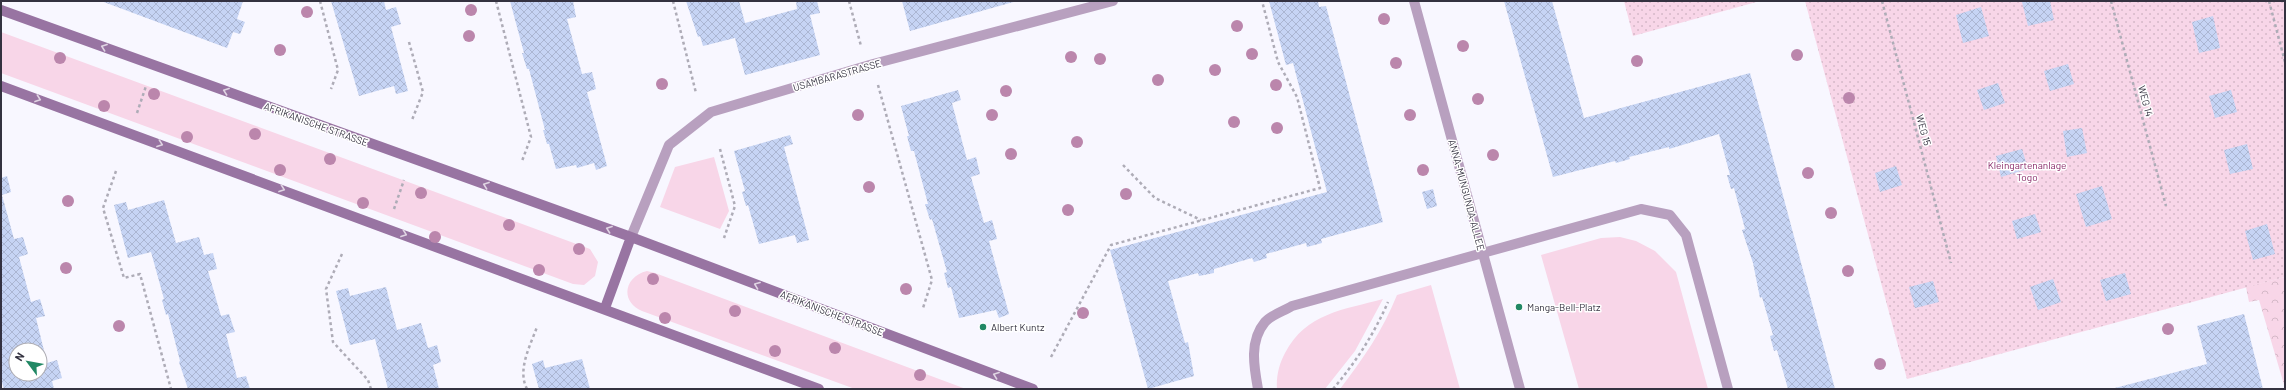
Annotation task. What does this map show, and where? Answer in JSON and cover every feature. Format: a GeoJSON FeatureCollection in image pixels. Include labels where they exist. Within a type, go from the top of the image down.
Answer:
{"type":"FeatureCollection","features":[{"type":"Feature","properties":{"kind":"street","name":"USAMBARASTRASSE"},"geometry":{"type":"LineString","coordinates":[[632,238],[669,145],[711,112],[873,64],[1113,1]]}},
{"type":"Feature","properties":{"kind":"street","name":"ANNA-MUNGUNDA-ALLEE"},"geometry":{"type":"LineString","coordinates":[[1414,1],[1520,389]]}},
{"type":"Feature","properties":{"kind":"street","name":"AFRIKANISCHE STRASSE"},"geometry":{"type":"LineString","coordinates":[[1,10],[632,238],[1033,389]]}},
{"type":"Feature","properties":{"kind":"street"},"geometry":{"type":"LineString","coordinates":[[1,86],[605,308],[819,389]]}},
{"type":"Feature","properties":{"kind":"street"},"geometry":{"type":"LineString","coordinates":[[1258,389],[1253,355],[1257,336],[1266,322],[1292,306],[1387,281],[1482,252],[1642,209],[1670,214],[1686,235],[1728,389]]}},
{"type":"Feature","properties":{"kind":"street"},"geometry":{"type":"LineString","coordinates":[[605,308],[632,238]]}},
{"type":"Feature","properties":{"kind":"path"},"geometry":{"type":"LineString","coordinates":[[320,1],[338,70],[331,89]]}},
{"type":"Feature","properties":{"kind":"path"},"geometry":{"type":"LineString","coordinates":[[496,1],[531,137],[522,161]]}},
{"type":"Feature","properties":{"kind":"path"},"geometry":{"type":"LineString","coordinates":[[673,1],[696,93]]}},
{"type":"Feature","properties":{"kind":"path"},"geometry":{"type":"LineString","coordinates":[[849,1],[861,48]]}},
{"type":"Feature","properties":{"kind":"path"},"geometry":{"type":"LineString","coordinates":[[1051,357],[1111,245],[1320,188],[1296,97],[1278,62],[1262,1]]}},
{"type":"Feature","properties":{"kind":"path","name":"WEG 15"},"geometry":{"type":"LineString","coordinates":[[1882,1],[1951,263]]}},
{"type":"Feature","properties":{"kind":"path","name":"WEG 14"},"geometry":{"type":"LineString","coordinates":[[2111,1],[2166,206]]}},
{"type":"Feature","properties":{"kind":"path"},"geometry":{"type":"LineString","coordinates":[[2269,1],[2285,62]]}},
{"type":"Feature","properties":{"kind":"path"},"geometry":{"type":"LineString","coordinates":[[409,42],[423,92],[412,120]]}},
{"type":"Feature","properties":{"kind":"path"},"geometry":{"type":"LineString","coordinates":[[877,84],[932,280],[923,308]]}},
{"type":"Feature","properties":{"kind":"path"},"geometry":{"type":"LineString","coordinates":[[136,115],[147,85]]}},
{"type":"Feature","properties":{"kind":"path"},"geometry":{"type":"LineString","coordinates":[[720,149],[735,206],[724,238]]}},
{"type":"Feature","properties":{"kind":"path"},"geometry":{"type":"LineString","coordinates":[[1123,165],[1155,198],[1202,221]]}},
{"type":"Feature","properties":{"kind":"path"},"geometry":{"type":"LineString","coordinates":[[116,171],[103,208],[124,278],[140,274],[171,389]]}},
{"type":"Feature","properties":{"kind":"path"},"geometry":{"type":"LineString","coordinates":[[394,210],[404,180]]}},
{"type":"Feature","properties":{"kind":"path"},"geometry":{"type":"LineString","coordinates":[[342,254],[326,290],[333,342],[368,380],[371,389]]}},
{"type":"Feature","properties":{"kind":"path"},"geometry":{"type":"LineString","coordinates":[[1333,389],[1361,354],[1378,324],[1389,299],[1387,281]]}},
{"type":"Feature","properties":{"kind":"path"},"geometry":{"type":"LineString","coordinates":[[528,389],[523,381],[525,362],[537,327]]}},
{"type":"Feature","properties":{"kind":"green space"},"geometry":{"type":"Polygon","coordinates":[[[1624,1],[1760,1],[1633,36],[1624,1]]]}},
{"type":"Feature","properties":{"kind":"green space","name":"Kleingartenanlage Togo"},"geometry":{"type":"Polygon","coordinates":[[[1805,1],[2285,1],[2285,277],[1907,379],[1805,1]]]}},
{"type":"Feature","properties":{"kind":"green space"},"geometry":{"type":"Polygon","coordinates":[[[1,32],[590,249],[598,262],[595,276],[584,285],[573,284],[1,73],[1,32]]]}},
{"type":"Feature","properties":{"kind":"green space"},"geometry":{"type":"Polygon","coordinates":[[[714,157],[729,211],[720,229],[660,207],[675,167],[714,157]]]}},
{"type":"Feature","properties":{"kind":"green space"},"geometry":{"type":"Polygon","coordinates":[[[1620,237],[1636,241],[1655,251],[1676,272],[1708,389],[1579,389],[1541,255],[1601,238],[1620,237]]]}},
{"type":"Feature","properties":{"kind":"green space"},"geometry":{"type":"Polygon","coordinates":[[[647,271],[966,389],[855,389],[642,311],[635,307],[630,301],[628,289],[634,278],[647,271]]]}},
{"type":"Feature","properties":{"kind":"green space"},"geometry":{"type":"Polygon","coordinates":[[[2285,277],[2285,388],[2259,300],[2249,302],[2246,287],[2285,277]]]}},
{"type":"Feature","properties":{"kind":"green space"},"geometry":{"type":"Polygon","coordinates":[[[1431,285],[1460,389],[1340,389],[1372,344],[1397,295],[1431,285]]]}},
{"type":"Feature","properties":{"kind":"green space"},"geometry":{"type":"Polygon","coordinates":[[[1383,299],[1355,351],[1325,389],[1277,389],[1278,375],[1283,357],[1294,340],[1304,329],[1315,321],[1340,310],[1383,299]]]}},
{"type":"Feature","properties":{"kind":"building"},"geometry":{"type":"Polygon","coordinates":[[[101,1],[243,1],[237,19],[245,22],[240,34],[233,32],[227,48],[101,1]]]}},
{"type":"Feature","properties":{"kind":"building"},"geometry":{"type":"Polygon","coordinates":[[[331,1],[384,1],[386,10],[396,7],[401,24],[391,27],[408,91],[396,94],[394,86],[359,96],[331,1]]]}},
{"type":"Feature","properties":{"kind":"building"},"geometry":{"type":"Polygon","coordinates":[[[510,1],[573,1],[576,17],[567,19],[582,74],[592,72],[596,89],[587,92],[607,166],[596,170],[594,163],[577,168],[576,165],[556,169],[549,144],[547,144],[543,130],[545,130],[529,69],[527,69],[522,53],[524,53],[510,1]]]}},
{"type":"Feature","properties":{"kind":"building"},"geometry":{"type":"Polygon","coordinates":[[[686,1],[739,1],[745,23],[797,9],[796,1],[817,1],[820,13],[810,15],[820,55],[745,75],[735,38],[703,46],[700,36],[698,37],[686,1]]]}},
{"type":"Feature","properties":{"kind":"building"},"geometry":{"type":"Polygon","coordinates":[[[902,1],[1017,1],[910,31],[902,1]]]}},
{"type":"Feature","properties":{"kind":"building"},"geometry":{"type":"Polygon","coordinates":[[[1269,1],[1318,1],[1319,7],[1326,6],[1383,222],[1321,239],[1322,243],[1307,247],[1306,243],[1266,254],[1267,258],[1254,262],[1252,258],[1214,269],[1214,273],[1199,276],[1198,273],[1168,281],[1185,343],[1188,342],[1194,376],[1148,389],[1110,250],[1327,192],[1293,63],[1286,65],[1269,1]]]}},
{"type":"Feature","properties":{"kind":"building"},"geometry":{"type":"Polygon","coordinates":[[[1504,1],[1552,1],[1584,118],[1750,73],[1835,389],[1788,389],[1777,350],[1774,351],[1770,336],[1773,335],[1762,297],[1760,298],[1753,263],[1742,230],[1745,229],[1734,188],[1731,189],[1727,175],[1730,175],[1719,134],[1669,149],[1669,147],[1629,157],[1630,159],[1616,163],[1615,161],[1553,177],[1504,1]]]}},
{"type":"Feature","properties":{"kind":"building"},"geometry":{"type":"Polygon","coordinates":[[[2050,1],[2054,20],[2028,26],[2022,2],[2050,1]]]}},
{"type":"Feature","properties":{"kind":"building"},"geometry":{"type":"Polygon","coordinates":[[[1981,7],[1989,36],[1963,43],[1956,15],[1981,7]]]}},
{"type":"Feature","properties":{"kind":"building"},"geometry":{"type":"Polygon","coordinates":[[[2213,16],[2220,48],[2199,53],[2192,22],[2213,16]]]}},
{"type":"Feature","properties":{"kind":"building"},"geometry":{"type":"Polygon","coordinates":[[[2068,64],[2074,84],[2050,91],[2044,71],[2068,64]]]}},
{"type":"Feature","properties":{"kind":"building"},"geometry":{"type":"Polygon","coordinates":[[[1998,83],[2005,103],[1984,110],[1977,90],[1998,83]]]}},
{"type":"Feature","properties":{"kind":"building"},"geometry":{"type":"Polygon","coordinates":[[[958,90],[961,100],[952,103],[967,160],[976,157],[980,174],[971,177],[984,223],[992,220],[997,239],[989,241],[1009,314],[999,318],[996,310],[959,318],[951,287],[948,288],[944,273],[947,272],[932,219],[930,220],[925,204],[928,204],[914,151],[911,151],[907,136],[909,136],[901,106],[958,90]]]}},
{"type":"Feature","properties":{"kind":"building"},"geometry":{"type":"Polygon","coordinates":[[[2231,90],[2237,112],[2215,118],[2209,96],[2231,90]]]}},
{"type":"Feature","properties":{"kind":"building"},"geometry":{"type":"Polygon","coordinates":[[[2082,128],[2087,153],[2067,157],[2063,131],[2082,128]]]}},
{"type":"Feature","properties":{"kind":"building"},"geometry":{"type":"Polygon","coordinates":[[[790,135],[793,144],[784,147],[809,240],[797,243],[795,235],[759,244],[748,205],[746,206],[742,192],[745,191],[734,151],[790,135]]]}},
{"type":"Feature","properties":{"kind":"building"},"geometry":{"type":"Polygon","coordinates":[[[2247,144],[2253,169],[2230,174],[2224,150],[2247,144]]]}},
{"type":"Feature","properties":{"kind":"building"},"geometry":{"type":"Polygon","coordinates":[[[2022,149],[2028,169],[2001,177],[1996,156],[2022,149]]]}},
{"type":"Feature","properties":{"kind":"building"},"geometry":{"type":"Polygon","coordinates":[[[1896,166],[1902,185],[1880,192],[1875,173],[1896,166]]]}},
{"type":"Feature","properties":{"kind":"building"},"geometry":{"type":"Polygon","coordinates":[[[7,176],[11,192],[2,195],[14,239],[23,237],[28,254],[19,257],[31,302],[40,299],[45,316],[36,318],[42,342],[8,342],[8,382],[48,382],[48,363],[57,360],[62,378],[52,381],[54,389],[4,389],[1,379],[1,178],[7,176]]]}},
{"type":"Feature","properties":{"kind":"building"},"geometry":{"type":"Polygon","coordinates":[[[2102,186],[2112,219],[2086,227],[2076,194],[2102,186]]]}},
{"type":"Feature","properties":{"kind":"building"},"geometry":{"type":"Polygon","coordinates":[[[1433,189],[1437,206],[1427,209],[1422,192],[1433,189]]]}},
{"type":"Feature","properties":{"kind":"building"},"geometry":{"type":"Polygon","coordinates":[[[164,200],[176,243],[199,237],[204,255],[213,253],[217,269],[208,271],[221,316],[229,314],[235,332],[226,334],[237,378],[246,376],[250,389],[188,389],[179,362],[168,314],[166,315],[162,300],[164,299],[151,252],[128,258],[114,205],[126,202],[128,210],[164,200]]]}},
{"type":"Feature","properties":{"kind":"building"},"geometry":{"type":"Polygon","coordinates":[[[2035,214],[2041,232],[2017,239],[2012,221],[2035,214]]]}},
{"type":"Feature","properties":{"kind":"building"},"geometry":{"type":"Polygon","coordinates":[[[2267,224],[2275,254],[2253,260],[2245,231],[2267,224]]]}},
{"type":"Feature","properties":{"kind":"building"},"geometry":{"type":"Polygon","coordinates":[[[2125,273],[2131,294],[2106,301],[2100,280],[2125,273]]]}},
{"type":"Feature","properties":{"kind":"building"},"geometry":{"type":"Polygon","coordinates":[[[2053,279],[2061,302],[2038,310],[2030,287],[2053,279]]]}},
{"type":"Feature","properties":{"kind":"building"},"geometry":{"type":"Polygon","coordinates":[[[1933,281],[1939,302],[1915,308],[1909,287],[1933,281]]]}},
{"type":"Feature","properties":{"kind":"building"},"geometry":{"type":"Polygon","coordinates":[[[386,287],[397,330],[421,323],[428,348],[437,345],[441,362],[433,365],[439,389],[388,389],[375,339],[350,345],[336,291],[348,288],[350,296],[386,287]]]}},
{"type":"Feature","properties":{"kind":"building"},"geometry":{"type":"Polygon","coordinates":[[[2244,314],[2263,389],[2111,389],[2207,364],[2197,326],[2244,314]]]}},
{"type":"Feature","properties":{"kind":"building"},"geometry":{"type":"Polygon","coordinates":[[[582,359],[590,389],[539,389],[532,364],[543,360],[545,368],[582,359]]]}},
{"type":"Feature","properties":{"kind":"place","name":"Manga-Bell-Platz"},"geometry":{"type":"Point","coordinates":[1519,307]}},
{"type":"Feature","properties":{"kind":"place","name":"Albert Kuntz"},"geometry":{"type":"Point","coordinates":[983,327]}}]}
